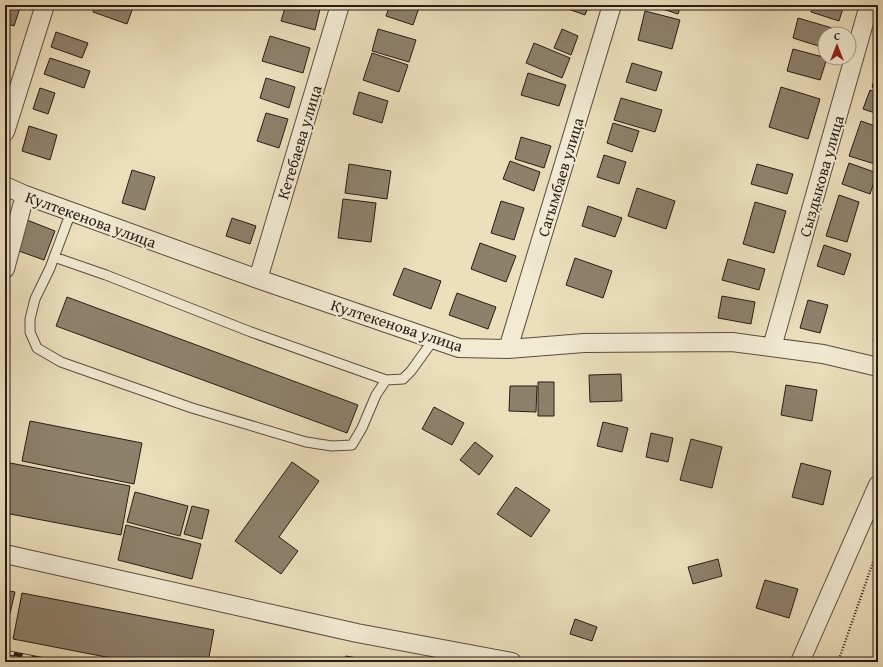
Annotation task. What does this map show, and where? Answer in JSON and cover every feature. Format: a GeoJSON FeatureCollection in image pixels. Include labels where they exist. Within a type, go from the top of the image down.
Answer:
{"type":"FeatureCollection","features":[{"type":"Feature","properties":{"kind":"street"},"geometry":{"type":"LineString","coordinates":[[5,132],[45,5]]}},
{"type":"Feature","properties":{"kind":"street","name":"Кетебаева улица"},"geometry":{"type":"LineString","coordinates":[[258,279],[340,5]]}},
{"type":"Feature","properties":{"kind":"street","name":"Сагымбаев улица"},"geometry":{"type":"LineString","coordinates":[[508,349],[612,5]]}},
{"type":"Feature","properties":{"kind":"street","name":"Сыздыкова улица"},"geometry":{"type":"LineString","coordinates":[[772,347],[870,5]]}},
{"type":"Feature","properties":{"kind":"street","name":"Култекенова улица"},"geometry":{"type":"LineString","coordinates":[[5,186],[25,196],[258,279],[459,348],[508,349],[584,343],[732,342],[823,354],[878,367]]}},
{"type":"Feature","properties":{"kind":"street"},"geometry":{"type":"LineString","coordinates":[[5,269],[25,196]]}},
{"type":"Feature","properties":{"kind":"street"},"geometry":{"type":"LineString","coordinates":[[800,662],[878,485]]}},
{"type":"Feature","properties":{"kind":"street"},"geometry":{"type":"LineString","coordinates":[[5,554],[358,633],[512,662]]}},
{"type":"Feature","properties":{"kind":"lane"},"geometry":{"type":"LineString","coordinates":[[72,212],[35,299],[30,319],[30,332],[37,348],[61,362],[192,408],[306,442],[332,446],[352,445],[362,428],[376,395],[386,380]]}},
{"type":"Feature","properties":{"kind":"lane"},"geometry":{"type":"LineString","coordinates":[[54,257],[251,332],[386,380],[403,379],[411,371],[434,339]]}},
{"type":"Feature","properties":{"kind":"path"},"geometry":{"type":"LineString","coordinates":[[838,662],[878,548]]}},
{"type":"Feature","properties":{"kind":"building"},"geometry":{"type":"Polygon","coordinates":[[[5,5],[21,5],[14,26],[5,23],[5,5]]]}},
{"type":"Feature","properties":{"kind":"building"},"geometry":{"type":"Polygon","coordinates":[[[95,5],[134,5],[127,24],[93,12],[95,5]]]}},
{"type":"Feature","properties":{"kind":"building"},"geometry":{"type":"Polygon","coordinates":[[[286,5],[321,5],[315,30],[281,21],[286,5]]]}},
{"type":"Feature","properties":{"kind":"building"},"geometry":{"type":"Polygon","coordinates":[[[390,5],[420,5],[413,25],[386,16],[390,5]]]}},
{"type":"Feature","properties":{"kind":"building"},"geometry":{"type":"Polygon","coordinates":[[[557,5],[589,5],[585,15],[557,5]]]}},
{"type":"Feature","properties":{"kind":"building"},"geometry":{"type":"Polygon","coordinates":[[[650,5],[681,5],[678,14],[650,5]]]}},
{"type":"Feature","properties":{"kind":"building"},"geometry":{"type":"Polygon","coordinates":[[[813,5],[844,5],[839,21],[811,12],[813,5]]]}},
{"type":"Feature","properties":{"kind":"building"},"geometry":{"type":"Polygon","coordinates":[[[645,11],[680,20],[672,49],[638,40],[645,11]]]}},
{"type":"Feature","properties":{"kind":"building"},"geometry":{"type":"Polygon","coordinates":[[[798,18],[825,26],[817,26],[817,46],[793,38],[798,18]]]}},
{"type":"Feature","properties":{"kind":"building"},"geometry":{"type":"Polygon","coordinates":[[[378,29],[416,40],[409,62],[372,51],[378,29]]]}},
{"type":"Feature","properties":{"kind":"building"},"geometry":{"type":"Polygon","coordinates":[[[562,29],[578,36],[571,55],[554,48],[562,29]]]}},
{"type":"Feature","properties":{"kind":"building"},"geometry":{"type":"Polygon","coordinates":[[[56,32],[88,43],[82,58],[51,47],[56,32]]]}},
{"type":"Feature","properties":{"kind":"building"},"geometry":{"type":"Polygon","coordinates":[[[270,36],[310,48],[303,73],[262,61],[270,36]]]}},
{"type":"Feature","properties":{"kind":"building"},"geometry":{"type":"Polygon","coordinates":[[[534,43],[570,58],[562,78],[526,63],[534,43]]]}},
{"type":"Feature","properties":{"kind":"building"},"geometry":{"type":"Polygon","coordinates":[[[793,49],[817,55],[817,66],[824,66],[820,80],[787,71],[793,49]]]}},
{"type":"Feature","properties":{"kind":"building"},"geometry":{"type":"Polygon","coordinates":[[[372,53],[408,65],[399,92],[363,80],[372,53]]]}},
{"type":"Feature","properties":{"kind":"building"},"geometry":{"type":"Polygon","coordinates":[[[50,58],[90,71],[84,88],[44,74],[50,58]]]}},
{"type":"Feature","properties":{"kind":"building"},"geometry":{"type":"Polygon","coordinates":[[[632,63],[662,72],[656,91],[626,82],[632,63]]]}},
{"type":"Feature","properties":{"kind":"building"},"geometry":{"type":"Polygon","coordinates":[[[878,68],[878,89],[872,87],[878,68]]]}},
{"type":"Feature","properties":{"kind":"building"},"geometry":{"type":"Polygon","coordinates":[[[528,73],[566,85],[559,106],[521,95],[528,73]]]}},
{"type":"Feature","properties":{"kind":"building"},"geometry":{"type":"Polygon","coordinates":[[[266,78],[295,87],[289,108],[260,98],[266,78]]]}},
{"type":"Feature","properties":{"kind":"building"},"geometry":{"type":"Polygon","coordinates":[[[781,87],[820,99],[808,139],[769,127],[781,87]]]}},
{"type":"Feature","properties":{"kind":"building"},"geometry":{"type":"Polygon","coordinates":[[[40,88],[55,93],[48,114],[33,109],[40,88]]]}},
{"type":"Feature","properties":{"kind":"building"},"geometry":{"type":"Polygon","coordinates":[[[870,90],[878,93],[878,114],[863,109],[870,90]]]}},
{"type":"Feature","properties":{"kind":"building"},"geometry":{"type":"Polygon","coordinates":[[[359,92],[388,101],[382,123],[353,114],[359,92]]]}},
{"type":"Feature","properties":{"kind":"building"},"geometry":{"type":"Polygon","coordinates":[[[621,98],[662,110],[655,132],[614,120],[621,98]]]}},
{"type":"Feature","properties":{"kind":"building"},"geometry":{"type":"Polygon","coordinates":[[[266,113],[288,119],[279,148],[257,141],[266,113]]]}},
{"type":"Feature","properties":{"kind":"building"},"geometry":{"type":"Polygon","coordinates":[[[861,121],[878,127],[878,165],[849,156],[861,121]]]}},
{"type":"Feature","properties":{"kind":"building"},"geometry":{"type":"Polygon","coordinates":[[[613,123],[639,131],[632,152],[607,143],[613,123]]]}},
{"type":"Feature","properties":{"kind":"building"},"geometry":{"type":"Polygon","coordinates":[[[29,126],[57,135],[50,160],[22,151],[29,126]]]}},
{"type":"Feature","properties":{"kind":"building"},"geometry":{"type":"Polygon","coordinates":[[[521,137],[551,146],[544,168],[515,159],[521,137]]]}},
{"type":"Feature","properties":{"kind":"building"},"geometry":{"type":"Polygon","coordinates":[[[604,155],[626,162],[619,184],[597,177],[604,155]]]}},
{"type":"Feature","properties":{"kind":"building"},"geometry":{"type":"Polygon","coordinates":[[[510,161],[540,172],[534,191],[503,179],[510,161]]]}},
{"type":"Feature","properties":{"kind":"building"},"geometry":{"type":"Polygon","coordinates":[[[849,163],[877,173],[870,194],[842,184],[849,163]]]}},
{"type":"Feature","properties":{"kind":"building"},"geometry":{"type":"Polygon","coordinates":[[[349,164],[391,171],[387,199],[345,193],[349,164]]]}},
{"type":"Feature","properties":{"kind":"building"},"geometry":{"type":"Polygon","coordinates":[[[757,164],[793,174],[787,194],[751,184],[757,164]]]}},
{"type":"Feature","properties":{"kind":"building"},"geometry":{"type":"Polygon","coordinates":[[[132,170],[155,177],[145,210],[122,203],[132,170]]]}},
{"type":"Feature","properties":{"kind":"building"},"geometry":{"type":"Polygon","coordinates":[[[637,188],[675,201],[666,229],[628,216],[637,188]]]}},
{"type":"Feature","properties":{"kind":"building"},"geometry":{"type":"Polygon","coordinates":[[[839,195],[859,202],[847,242],[826,236],[839,195]]]}},
{"type":"Feature","properties":{"kind":"building"},"geometry":{"type":"Polygon","coordinates":[[[343,199],[376,203],[371,242],[338,238],[343,199]]]}},
{"type":"Feature","properties":{"kind":"building"},"geometry":{"type":"Polygon","coordinates":[[[501,201],[524,208],[514,240],[491,233],[501,201]]]}},
{"type":"Feature","properties":{"kind":"building"},"geometry":{"type":"Polygon","coordinates":[[[755,202],[786,211],[774,253],[743,244],[755,202]]]}},
{"type":"Feature","properties":{"kind":"building"},"geometry":{"type":"Polygon","coordinates":[[[588,206],[622,218],[615,237],[582,226],[588,206]]]}},
{"type":"Feature","properties":{"kind":"building"},"geometry":{"type":"Polygon","coordinates":[[[232,218],[256,226],[250,244],[226,236],[232,218]]]}},
{"type":"Feature","properties":{"kind":"building"},"geometry":{"type":"Polygon","coordinates":[[[27,220],[55,231],[44,260],[16,250],[27,220]]]}},
{"type":"Feature","properties":{"kind":"building"},"geometry":{"type":"Polygon","coordinates":[[[480,243],[516,256],[506,282],[471,269],[480,243]]]}},
{"type":"Feature","properties":{"kind":"building"},"geometry":{"type":"Polygon","coordinates":[[[824,245],[851,254],[844,275],[817,266],[824,245]]]}},
{"type":"Feature","properties":{"kind":"building"},"geometry":{"type":"Polygon","coordinates":[[[575,258],[612,271],[603,298],[566,285],[575,258]]]}},
{"type":"Feature","properties":{"kind":"building"},"geometry":{"type":"Polygon","coordinates":[[[728,259],[765,269],[759,290],[722,280],[728,259]]]}},
{"type":"Feature","properties":{"kind":"building"},"geometry":{"type":"Polygon","coordinates":[[[404,268],[441,281],[431,309],[393,295],[404,268]]]}},
{"type":"Feature","properties":{"kind":"building"},"geometry":{"type":"Polygon","coordinates":[[[457,293],[496,307],[488,329],[449,315],[457,293]]]}},
{"type":"Feature","properties":{"kind":"building"},"geometry":{"type":"Polygon","coordinates":[[[722,296],[755,302],[751,324],[718,318],[722,296]]]}},
{"type":"Feature","properties":{"kind":"building"},"geometry":{"type":"Polygon","coordinates":[[[67,297],[358,405],[347,433],[56,326],[67,297]]]}},
{"type":"Feature","properties":{"kind":"building"},"geometry":{"type":"Polygon","coordinates":[[[808,300],[828,305],[820,333],[800,328],[808,300]]]}},
{"type":"Feature","properties":{"kind":"building"},"geometry":{"type":"Polygon","coordinates":[[[876,329],[878,329],[878,342],[873,341],[876,329]]]}},
{"type":"Feature","properties":{"kind":"building"},"geometry":{"type":"Polygon","coordinates":[[[621,374],[622,401],[590,402],[589,375],[621,374]]]}},
{"type":"Feature","properties":{"kind":"building"},"geometry":{"type":"Polygon","coordinates":[[[538,382],[554,382],[554,416],[538,416],[538,382]]]}},
{"type":"Feature","properties":{"kind":"building"},"geometry":{"type":"Polygon","coordinates":[[[786,385],[817,390],[812,421],[781,415],[786,385]]]}},
{"type":"Feature","properties":{"kind":"building"},"geometry":{"type":"Polygon","coordinates":[[[510,386],[537,386],[536,412],[509,411],[510,386]]]}},
{"type":"Feature","properties":{"kind":"building"},"geometry":{"type":"Polygon","coordinates":[[[434,407],[464,423],[452,445],[422,429],[434,407]]]}},
{"type":"Feature","properties":{"kind":"building"},"geometry":{"type":"Polygon","coordinates":[[[30,421],[142,443],[134,484],[22,461],[30,421]]]}},
{"type":"Feature","properties":{"kind":"building"},"geometry":{"type":"Polygon","coordinates":[[[603,422],[628,428],[622,452],[597,446],[603,422]]]}},
{"type":"Feature","properties":{"kind":"building"},"geometry":{"type":"Polygon","coordinates":[[[651,433],[673,438],[668,462],[646,457],[651,433]]]}},
{"type":"Feature","properties":{"kind":"building"},"geometry":{"type":"Polygon","coordinates":[[[691,439],[722,447],[712,488],[680,480],[691,439]]]}},
{"type":"Feature","properties":{"kind":"building"},"geometry":{"type":"Polygon","coordinates":[[[475,442],[493,456],[479,475],[460,460],[475,442]]]}},
{"type":"Feature","properties":{"kind":"building"},"geometry":{"type":"Polygon","coordinates":[[[5,462],[130,486],[121,535],[5,513],[5,462]]]}},
{"type":"Feature","properties":{"kind":"building"},"geometry":{"type":"Polygon","coordinates":[[[292,462],[319,481],[279,537],[298,551],[281,574],[235,541],[292,462]]]}},
{"type":"Feature","properties":{"kind":"building"},"geometry":{"type":"Polygon","coordinates":[[[801,463],[831,471],[823,505],[792,497],[801,463]]]}},
{"type":"Feature","properties":{"kind":"building"},"geometry":{"type":"Polygon","coordinates":[[[516,487],[550,510],[531,537],[497,514],[516,487]]]}},
{"type":"Feature","properties":{"kind":"building"},"geometry":{"type":"Polygon","coordinates":[[[135,492],[188,506],[180,536],[127,522],[135,492]]]}},
{"type":"Feature","properties":{"kind":"building"},"geometry":{"type":"Polygon","coordinates":[[[192,506],[209,510],[202,539],[184,534],[192,506]]]}},
{"type":"Feature","properties":{"kind":"building"},"geometry":{"type":"Polygon","coordinates":[[[126,525],[201,544],[192,579],[118,560],[126,525]]]}},
{"type":"Feature","properties":{"kind":"building"},"geometry":{"type":"Polygon","coordinates":[[[718,559],[722,576],[693,584],[688,567],[718,559]]]}},
{"type":"Feature","properties":{"kind":"building"},"geometry":{"type":"Polygon","coordinates":[[[765,580],[798,589],[789,618],[756,608],[765,580]]]}},
{"type":"Feature","properties":{"kind":"building"},"geometry":{"type":"Polygon","coordinates":[[[5,590],[15,592],[5,635],[5,590]]]}},
{"type":"Feature","properties":{"kind":"building"},"geometry":{"type":"Polygon","coordinates":[[[22,593],[214,630],[208,662],[132,662],[13,639],[22,593]]]}},
{"type":"Feature","properties":{"kind":"building"},"geometry":{"type":"Polygon","coordinates":[[[575,619],[597,627],[592,641],[570,634],[575,619]]]}},
{"type":"Feature","properties":{"kind":"building"},"geometry":{"type":"Polygon","coordinates":[[[346,656],[379,662],[345,662],[346,656]]]}},
{"type":"Feature","properties":{"kind":"building"},"geometry":{"type":"Polygon","coordinates":[[[729,658],[743,659],[743,662],[728,662],[729,658]]]}},
{"type":"Feature","properties":{"kind":"railway"},"geometry":{"type":"LineString","coordinates":[[5,652],[56,662]]}},
{"type":"Feature","properties":{"kind":"railway"},"geometry":{"type":"LineString","coordinates":[[7,656],[21,662]]}}]}
